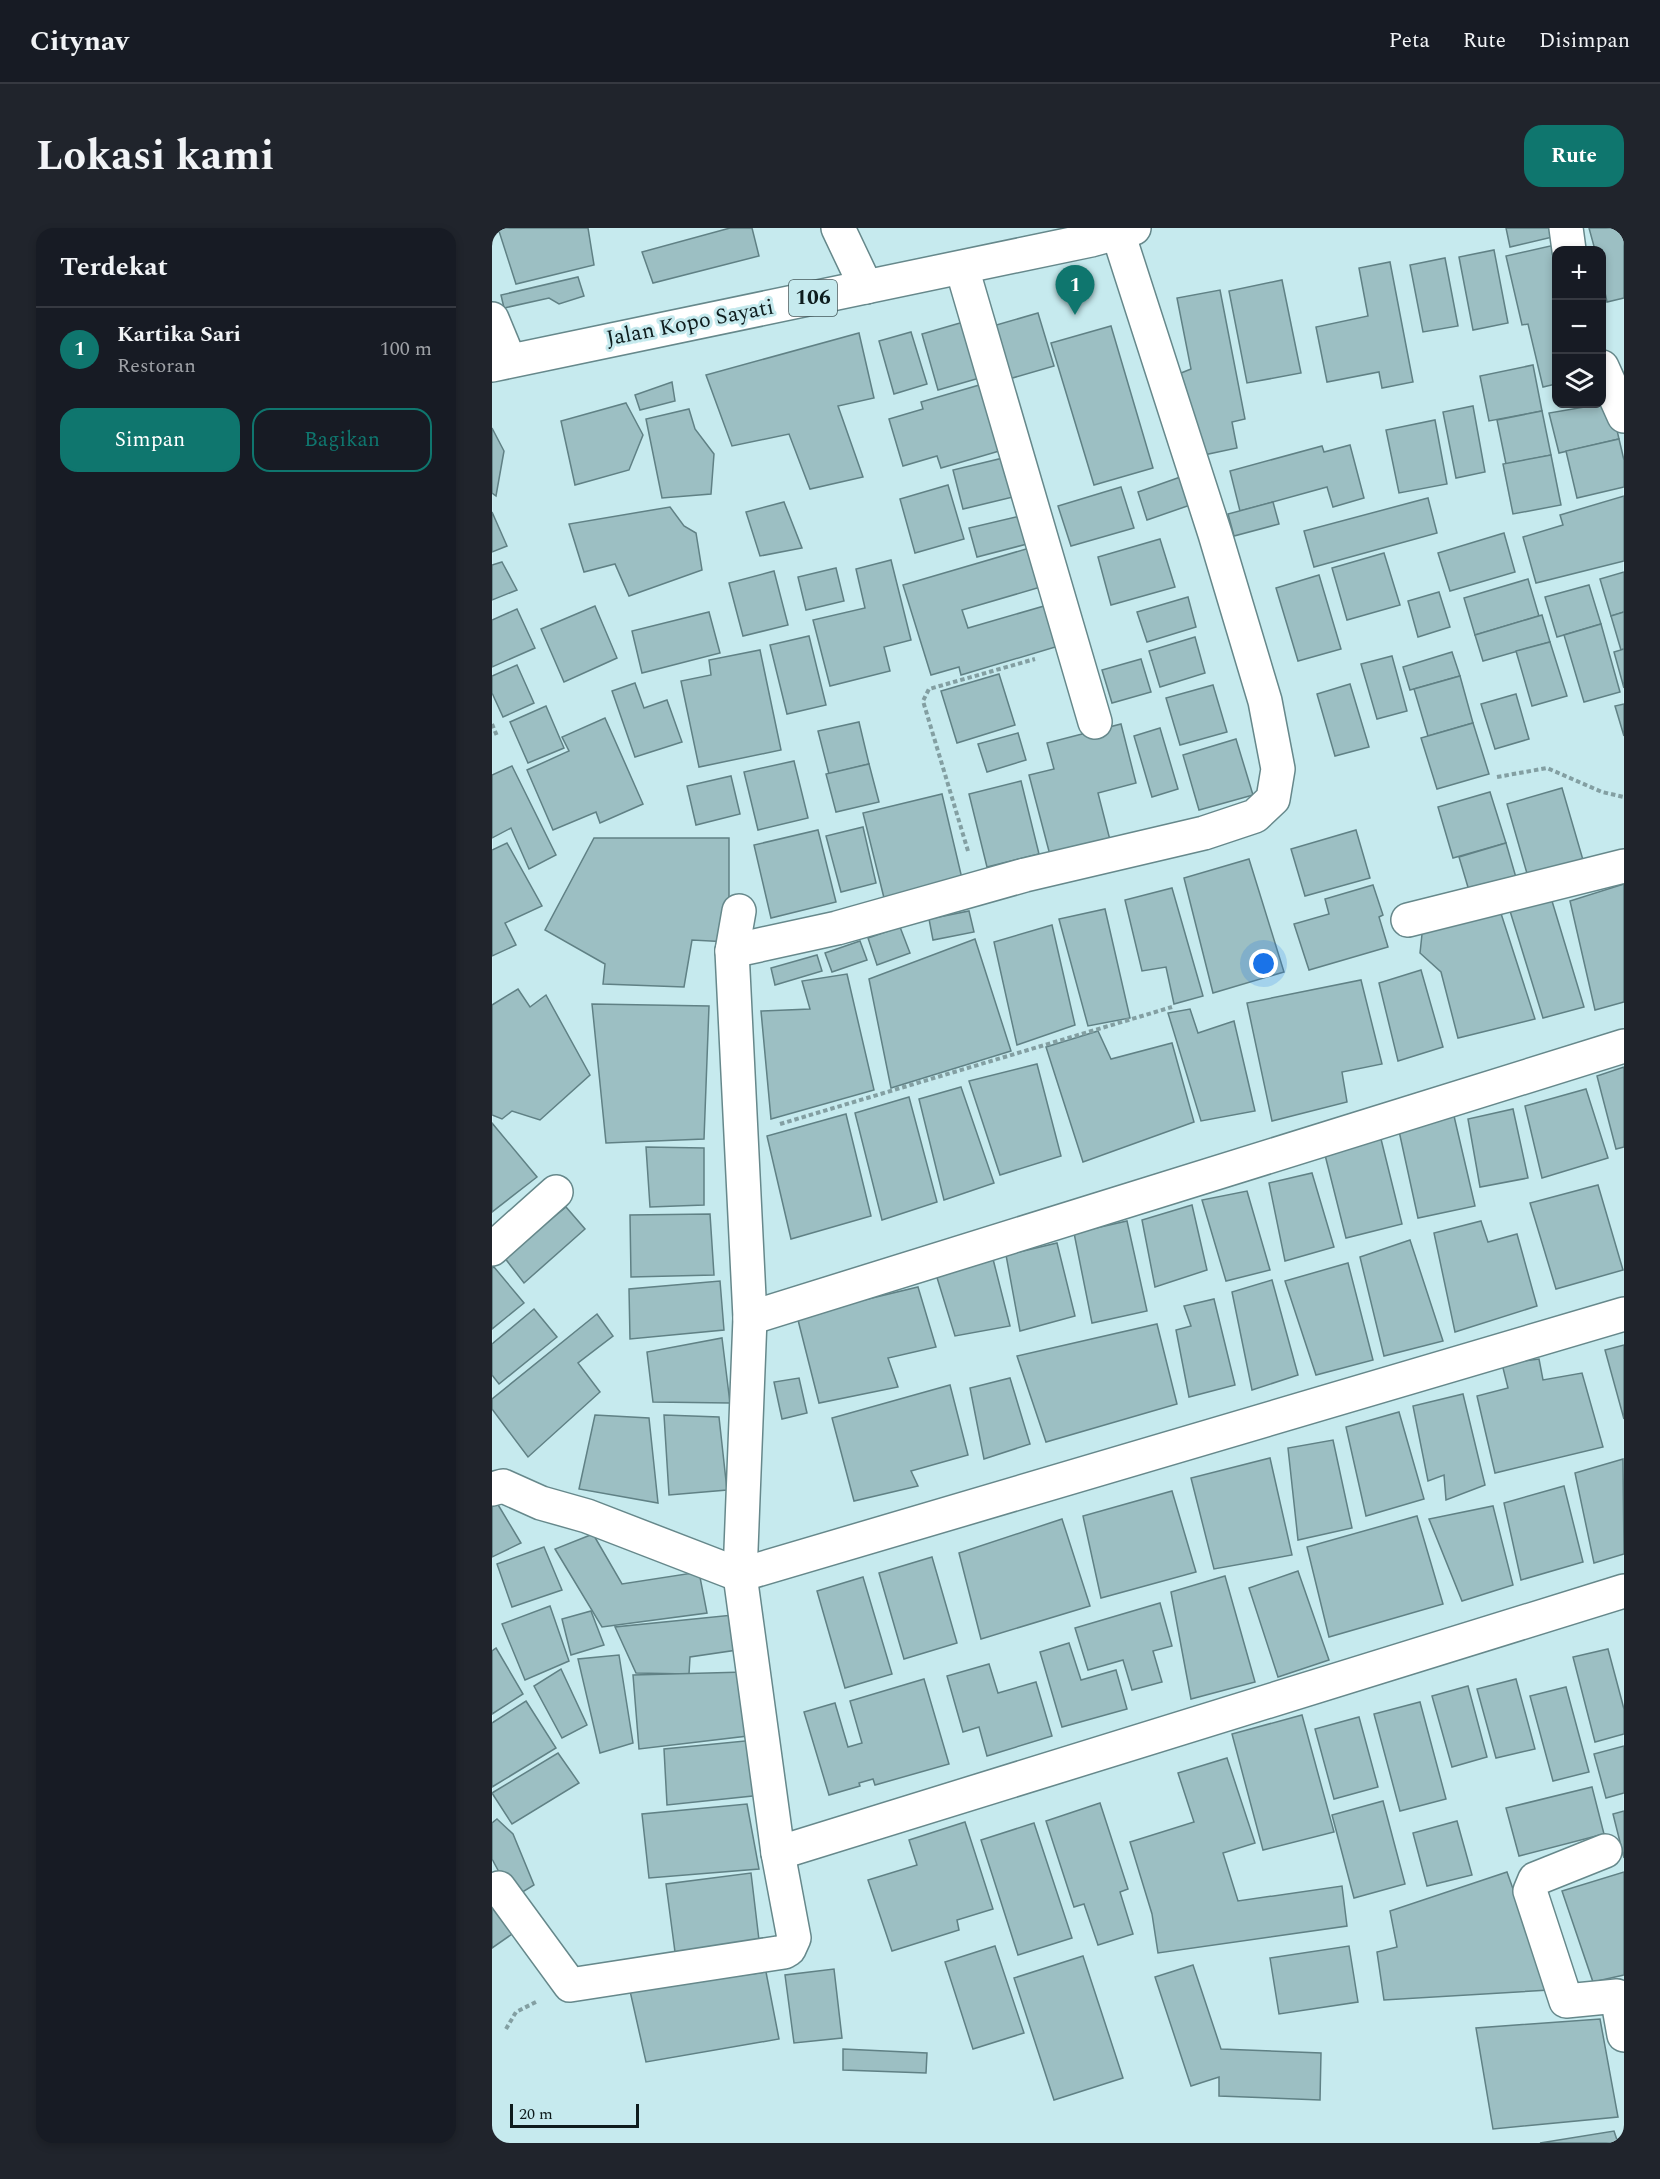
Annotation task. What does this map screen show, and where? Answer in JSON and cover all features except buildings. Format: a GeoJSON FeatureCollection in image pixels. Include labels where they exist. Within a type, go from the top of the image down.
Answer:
{"type":"FeatureCollection","features":[{"type":"Feature","properties":{"kind":"street"},"geometry":{"type":"LineString","coordinates":[[838,228],[866,287]]}},
{"type":"Feature","properties":{"kind":"street"},"geometry":{"type":"LineString","coordinates":[[1566,228],[1568,246]]}},
{"type":"Feature","properties":{"kind":"street"},"geometry":{"type":"LineString","coordinates":[[732,951],[837,928],[1025,875],[1204,833],[1255,816],[1273,799],[1278,769],[1262,690],[1215,534],[1107,232]]}},
{"type":"Feature","properties":{"kind":"street","name":"Jalan Kopo Sayati"},"geometry":{"type":"LineString","coordinates":[[500,362],[962,268],[1107,232]]}},
{"type":"Feature","properties":{"kind":"street"},"geometry":{"type":"LineString","coordinates":[[962,268],[1076,648],[1095,722]]}},
{"type":"Feature","properties":{"kind":"street"},"geometry":{"type":"LineString","coordinates":[[492,320],[500,362]]}},
{"type":"Feature","properties":{"kind":"street"},"geometry":{"type":"LineString","coordinates":[[1606,376],[1624,416]]}},
{"type":"Feature","properties":{"kind":"street"},"geometry":{"type":"LineString","coordinates":[[1408,920],[1624,866]]}},
{"type":"Feature","properties":{"kind":"street"},"geometry":{"type":"LineString","coordinates":[[499,1888],[570,1985],[789,1949],[794,1938],[778,1853],[740,1575],[750,1318],[732,951],[739,910]]}},
{"type":"Feature","properties":{"kind":"street"},"geometry":{"type":"LineString","coordinates":[[750,1318],[1624,1046]]}},
{"type":"Feature","properties":{"kind":"street"},"geometry":{"type":"LineString","coordinates":[[492,1249],[556,1192]]}},
{"type":"Feature","properties":{"kind":"street"},"geometry":{"type":"LineString","coordinates":[[496,1481],[541,1503],[586,1516],[740,1575],[1624,1314]]}},
{"type":"Feature","properties":{"kind":"street"},"geometry":{"type":"LineString","coordinates":[[778,1853],[1624,1591]]}},
{"type":"Feature","properties":{"kind":"street"},"geometry":{"type":"LineString","coordinates":[[1605,1851],[1535,1879],[1530,1891],[1566,2001],[1621,1995],[1624,2035]]}},
{"type":"Feature","properties":{"kind":"path"},"geometry":{"type":"LineString","coordinates":[[980,889],[923,701],[925,694],[929,689],[1076,648]]}},
{"type":"Feature","properties":{"kind":"path"},"geometry":{"type":"LineString","coordinates":[[492,724],[497,736]]}},
{"type":"Feature","properties":{"kind":"path"},"geometry":{"type":"LineString","coordinates":[[1497,777],[1547,768],[1602,792],[1624,797]]}},
{"type":"Feature","properties":{"kind":"path"},"geometry":{"type":"LineString","coordinates":[[742,1136],[1172,1007]]}},
{"type":"Feature","properties":{"kind":"place","name":"Kartika Sari"},"geometry":{"type":"Point","coordinates":[1075,315]}}]}
